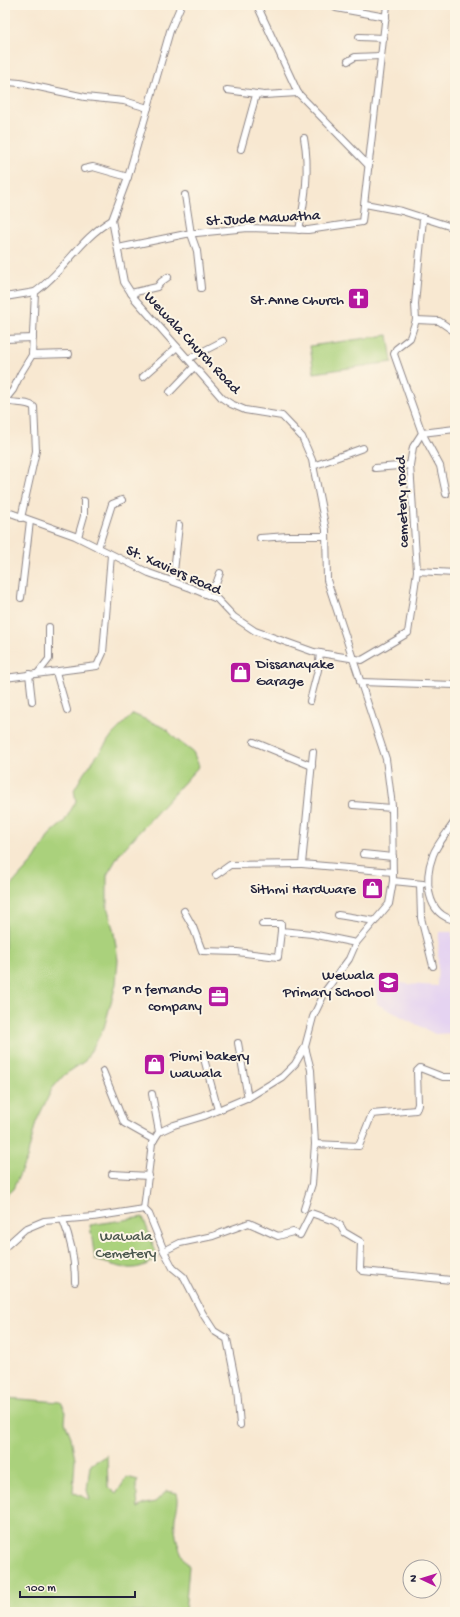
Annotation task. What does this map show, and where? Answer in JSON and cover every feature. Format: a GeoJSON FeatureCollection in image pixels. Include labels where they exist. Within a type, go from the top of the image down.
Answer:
{"type":"FeatureCollection","features":[{"type":"Feature","properties":{"kind":"street"},"geometry":{"type":"LineString","coordinates":[[5,297],[35,292],[51,281],[88,238],[99,228],[112,220],[128,176],[170,31],[181,5]]}},
{"type":"Feature","properties":{"kind":"street"},"geometry":{"type":"LineString","coordinates":[[257,5],[298,93],[369,166]]}},
{"type":"Feature","properties":{"kind":"street"},"geometry":{"type":"LineString","coordinates":[[387,5],[365,204],[402,212],[455,228]]}},
{"type":"Feature","properties":{"kind":"street"},"geometry":{"type":"LineString","coordinates":[[336,8],[386,17]]}},
{"type":"Feature","properties":{"kind":"street"},"geometry":{"type":"LineString","coordinates":[[359,37],[384,38]]}},
{"type":"Feature","properties":{"kind":"street"},"geometry":{"type":"LineString","coordinates":[[348,61],[355,57],[382,56]]}},
{"type":"Feature","properties":{"kind":"street"},"geometry":{"type":"LineString","coordinates":[[5,87],[8,82],[20,83],[86,97],[124,101],[148,108]]}},
{"type":"Feature","properties":{"kind":"street"},"geometry":{"type":"LineString","coordinates":[[227,90],[256,95],[298,93]]}},
{"type":"Feature","properties":{"kind":"street"},"geometry":{"type":"LineString","coordinates":[[5,94],[5,113]]}},
{"type":"Feature","properties":{"kind":"street"},"geometry":{"type":"LineString","coordinates":[[241,149],[256,95]]}},
{"type":"Feature","properties":{"kind":"street"},"geometry":{"type":"LineString","coordinates":[[299,230],[306,194],[307,155],[304,138]]}},
{"type":"Feature","properties":{"kind":"street"},"geometry":{"type":"LineString","coordinates":[[84,169],[93,167],[128,176]]}},
{"type":"Feature","properties":{"kind":"street"},"geometry":{"type":"LineString","coordinates":[[185,195],[190,234],[197,252],[201,288]]}},
{"type":"Feature","properties":{"kind":"street","name":"St.Jude Mawatha"},"geometry":{"type":"LineString","coordinates":[[118,248],[190,234],[248,228],[299,230],[362,222],[365,204]]}},
{"type":"Feature","properties":{"kind":"street"},"geometry":{"type":"LineString","coordinates":[[423,219],[415,304],[416,320],[410,338],[396,349],[394,354],[422,433],[440,466],[446,494]]}},
{"type":"Feature","properties":{"kind":"street","name":"Wewala Church Road"},"geometry":{"type":"LineString","coordinates":[[112,220],[124,282],[131,293],[194,367],[222,398],[231,404],[245,410],[282,416],[302,437],[313,466],[326,536],[327,580],[386,759],[392,808],[393,881],[389,904],[356,943],[349,959],[326,990],[313,1017],[305,1047]]}},
{"type":"Feature","properties":{"kind":"street"},"geometry":{"type":"LineString","coordinates":[[131,293],[157,287],[168,277]]}},
{"type":"Feature","properties":{"kind":"street"},"geometry":{"type":"LineString","coordinates":[[21,518],[36,451],[34,407],[28,403],[17,404],[5,400],[13,390],[32,355],[35,292]]}},
{"type":"Feature","properties":{"kind":"street"},"geometry":{"type":"LineString","coordinates":[[416,320],[439,320],[455,332]]}},
{"type":"Feature","properties":{"kind":"street"},"geometry":{"type":"LineString","coordinates":[[5,339],[33,338]]}},
{"type":"Feature","properties":{"kind":"street"},"geometry":{"type":"LineString","coordinates":[[188,359],[223,341]]}},
{"type":"Feature","properties":{"kind":"street"},"geometry":{"type":"LineString","coordinates":[[143,376],[176,346]]}},
{"type":"Feature","properties":{"kind":"street"},"geometry":{"type":"LineString","coordinates":[[32,355],[69,354]]}},
{"type":"Feature","properties":{"kind":"street"},"geometry":{"type":"LineString","coordinates":[[170,392],[194,367]]}},
{"type":"Feature","properties":{"kind":"street"},"geometry":{"type":"LineString","coordinates":[[422,433],[455,429]]}},
{"type":"Feature","properties":{"kind":"street","name":"cemetery road"},"geometry":{"type":"LineString","coordinates":[[352,657],[362,660],[408,634],[417,571],[410,465],[413,447],[422,433]]}},
{"type":"Feature","properties":{"kind":"street"},"geometry":{"type":"LineString","coordinates":[[313,466],[363,448]]}},
{"type":"Feature","properties":{"kind":"street"},"geometry":{"type":"LineString","coordinates":[[375,468],[410,465]]}},
{"type":"Feature","properties":{"kind":"street"},"geometry":{"type":"LineString","coordinates":[[78,537],[84,516],[84,500]]}},
{"type":"Feature","properties":{"kind":"street"},"geometry":{"type":"LineString","coordinates":[[98,548],[112,504],[122,500]]}},
{"type":"Feature","properties":{"kind":"street","name":"St. Xaviers Road"},"geometry":{"type":"LineString","coordinates":[[5,511],[21,518],[78,537],[149,573],[217,599],[234,617],[255,631],[281,642],[320,653],[352,657]]}},
{"type":"Feature","properties":{"kind":"street"},"geometry":{"type":"LineString","coordinates":[[21,598],[30,521]]}},
{"type":"Feature","properties":{"kind":"street"},"geometry":{"type":"LineString","coordinates":[[173,581],[179,525]]}},
{"type":"Feature","properties":{"kind":"street"},"geometry":{"type":"LineString","coordinates":[[260,538],[326,536]]}},
{"type":"Feature","properties":{"kind":"street"},"geometry":{"type":"LineString","coordinates":[[5,678],[96,666],[103,653],[111,555]]}},
{"type":"Feature","properties":{"kind":"street"},"geometry":{"type":"LineString","coordinates":[[417,571],[455,572]]}},
{"type":"Feature","properties":{"kind":"street"},"geometry":{"type":"LineString","coordinates":[[203,593],[216,584],[220,573]]}},
{"type":"Feature","properties":{"kind":"street"},"geometry":{"type":"LineString","coordinates":[[38,673],[49,660],[50,627]]}},
{"type":"Feature","properties":{"kind":"street"},"geometry":{"type":"LineString","coordinates":[[310,701],[318,670],[320,653]]}},
{"type":"Feature","properties":{"kind":"street"},"geometry":{"type":"LineString","coordinates":[[56,672],[67,710]]}},
{"type":"Feature","properties":{"kind":"street"},"geometry":{"type":"LineString","coordinates":[[29,674],[32,701]]}},
{"type":"Feature","properties":{"kind":"street"},"geometry":{"type":"LineString","coordinates":[[360,682],[455,686]]}},
{"type":"Feature","properties":{"kind":"street"},"geometry":{"type":"LineString","coordinates":[[254,742],[312,766]]}},
{"type":"Feature","properties":{"kind":"street"},"geometry":{"type":"LineString","coordinates":[[302,864],[313,752]]}},
{"type":"Feature","properties":{"kind":"street"},"geometry":{"type":"LineString","coordinates":[[354,805],[392,808]]}},
{"type":"Feature","properties":{"kind":"street"},"geometry":{"type":"LineString","coordinates":[[455,821],[433,855],[428,884],[431,901],[438,913],[445,918],[455,920]]}},
{"type":"Feature","properties":{"kind":"street"},"geometry":{"type":"LineString","coordinates":[[363,854],[393,857]]}},
{"type":"Feature","properties":{"kind":"street"},"geometry":{"type":"LineString","coordinates":[[216,874],[230,865],[302,864],[393,872]]}},
{"type":"Feature","properties":{"kind":"street"},"geometry":{"type":"LineString","coordinates":[[393,881],[428,884]]}},
{"type":"Feature","properties":{"kind":"street"},"geometry":{"type":"LineString","coordinates":[[420,884],[421,918],[433,966]]}},
{"type":"Feature","properties":{"kind":"street"},"geometry":{"type":"LineString","coordinates":[[184,911],[202,951],[237,952],[278,957],[281,924],[262,924]]}},
{"type":"Feature","properties":{"kind":"street"},"geometry":{"type":"LineString","coordinates":[[338,916],[375,921]]}},
{"type":"Feature","properties":{"kind":"street"},"geometry":{"type":"LineString","coordinates":[[281,931],[312,934],[356,943]]}},
{"type":"Feature","properties":{"kind":"street"},"geometry":{"type":"LineString","coordinates":[[238,1043],[248,1098]]}},
{"type":"Feature","properties":{"kind":"street"},"geometry":{"type":"LineString","coordinates":[[144,1209],[152,1143],[159,1132],[248,1098],[282,1077],[295,1064],[305,1047]]}},
{"type":"Feature","properties":{"kind":"street"},"geometry":{"type":"LineString","coordinates":[[304,1209],[312,1184],[314,1144],[311,1070],[305,1047]]}},
{"type":"Feature","properties":{"kind":"street"},"geometry":{"type":"LineString","coordinates":[[203,1055],[218,1110]]}},
{"type":"Feature","properties":{"kind":"street"},"geometry":{"type":"LineString","coordinates":[[314,1144],[359,1146],[372,1114],[416,1110],[418,1104],[417,1071],[420,1068],[443,1077],[455,1077]]}},
{"type":"Feature","properties":{"kind":"street"},"geometry":{"type":"LineString","coordinates":[[103,1071],[124,1123],[154,1140]]}},
{"type":"Feature","properties":{"kind":"street"},"geometry":{"type":"LineString","coordinates":[[152,1094],[159,1132]]}},
{"type":"Feature","properties":{"kind":"street"},"geometry":{"type":"LineString","coordinates":[[112,1174],[149,1176]]}},
{"type":"Feature","properties":{"kind":"street"},"geometry":{"type":"LineString","coordinates":[[5,1246],[25,1229],[44,1221],[93,1218],[144,1209]]}},
{"type":"Feature","properties":{"kind":"street"},"geometry":{"type":"LineString","coordinates":[[144,1209],[149,1214],[164,1251],[173,1268],[184,1277],[203,1314],[214,1331],[227,1339],[236,1389],[240,1425]]}},
{"type":"Feature","properties":{"kind":"street"},"geometry":{"type":"LineString","coordinates":[[164,1251],[180,1243],[213,1236],[249,1223],[278,1236],[293,1232],[300,1235],[311,1213],[334,1221],[340,1225],[344,1232],[361,1242],[360,1269],[363,1271],[451,1280],[455,1282]]}},
{"type":"Feature","properties":{"kind":"street"},"geometry":{"type":"LineString","coordinates":[[63,1220],[71,1242],[75,1265],[75,1282]]}},
{"type":"Feature","properties":{"kind":"shaded area","name":"Wewala Primary School"},"geometry":{"type":"Polygon","coordinates":[[[439,932],[452,932],[453,953],[455,954],[455,1033],[435,1034],[377,1004],[376,979],[407,984],[437,986],[439,932]]]}},
{"type":"Feature","properties":{"kind":"green space"},"geometry":{"type":"Polygon","coordinates":[[[388,335],[392,362],[314,373],[310,346],[388,335]]]}},
{"type":"Feature","properties":{"kind":"green space"},"geometry":{"type":"Polygon","coordinates":[[[133,714],[165,728],[177,740],[193,752],[199,766],[120,853],[107,875],[107,905],[114,933],[118,960],[116,984],[104,1028],[85,1061],[64,1075],[52,1089],[36,1122],[27,1158],[13,1189],[5,1196],[5,892],[34,860],[50,834],[64,822],[76,801],[74,790],[84,773],[113,734],[133,714]]]}},
{"type":"Feature","properties":{"kind":"green space","name":"Wawala Cemetery"},"geometry":{"type":"Polygon","coordinates":[[[143,1217],[158,1258],[134,1268],[120,1267],[95,1260],[90,1225],[143,1217]]]}},
{"type":"Feature","properties":{"kind":"green space"},"geometry":{"type":"Polygon","coordinates":[[[5,1398],[61,1402],[66,1412],[65,1422],[71,1437],[75,1459],[73,1492],[90,1500],[87,1490],[90,1465],[107,1455],[108,1487],[116,1494],[127,1477],[138,1480],[136,1485],[138,1508],[145,1504],[155,1502],[167,1491],[177,1493],[178,1503],[175,1515],[176,1537],[180,1550],[189,1566],[185,1612],[5,1612],[5,1398]]]}},
{"type":"Feature","properties":{"kind":"place","name":"St.Anne Church"},"geometry":{"type":"Point","coordinates":[359,299]}},
{"type":"Feature","properties":{"kind":"place","name":"Dissanayake Garage"},"geometry":{"type":"Point","coordinates":[240,672]}},
{"type":"Feature","properties":{"kind":"place","name":"Sithmi Hardware"},"geometry":{"type":"Point","coordinates":[372,888]}},
{"type":"Feature","properties":{"kind":"place","name":"Wewala Primary School"},"geometry":{"type":"Point","coordinates":[389,983]}},
{"type":"Feature","properties":{"kind":"place","name":"P n fernando company"},"geometry":{"type":"Point","coordinates":[218,997]}},
{"type":"Feature","properties":{"kind":"place","name":"Piumi bakery wawala"},"geometry":{"type":"Point","coordinates":[155,1064]}}]}
